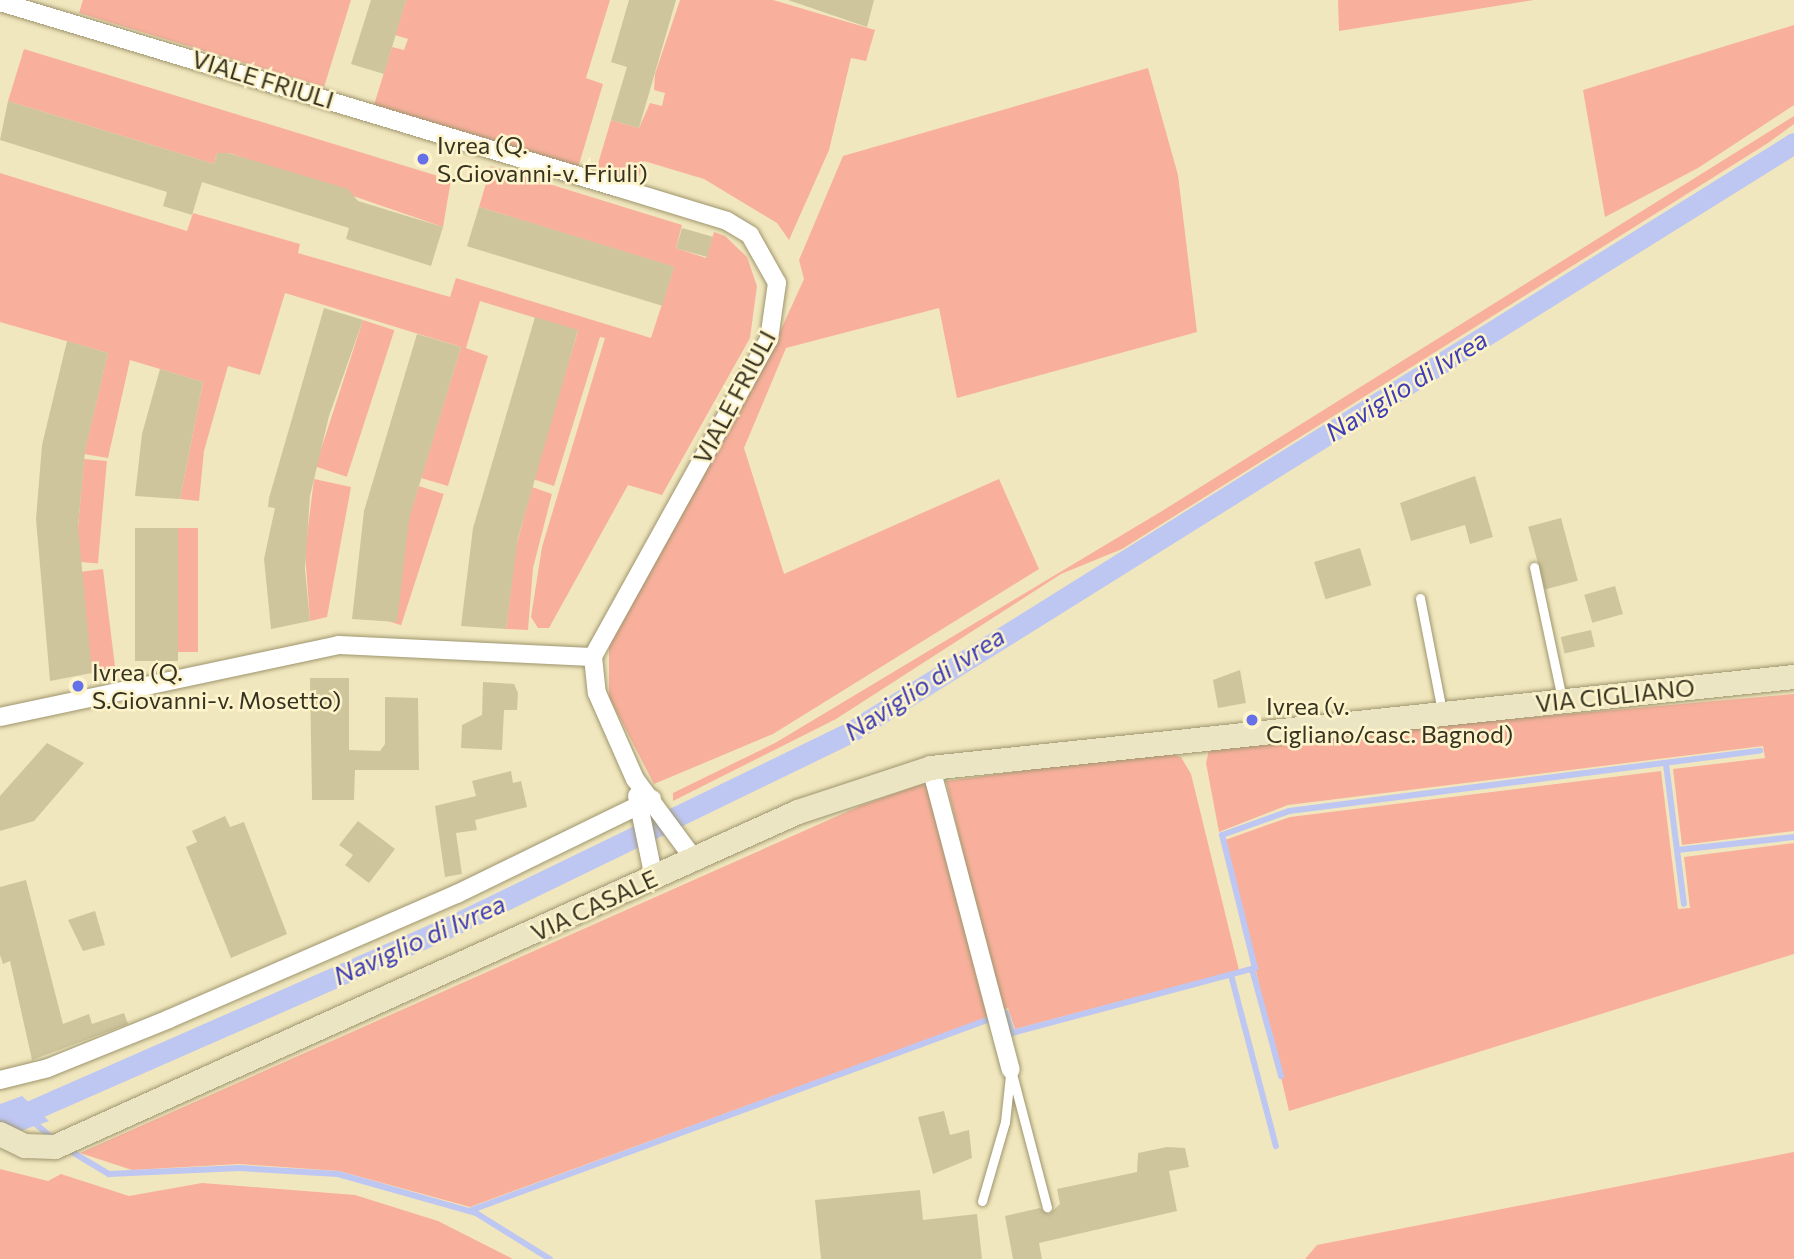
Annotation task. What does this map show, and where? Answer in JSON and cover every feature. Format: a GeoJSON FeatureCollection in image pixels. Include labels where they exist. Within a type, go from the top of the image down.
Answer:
{"type":"FeatureCollection","features":[{"type":"Feature","properties":{"kind":"main road","name":"VIA CIGLIANO"},"geometry":{"type":"LineString","coordinates":[[1186,739],[1794,677]]}},
{"type":"Feature","properties":{"kind":"main road","name":"VIA CASALE"},"geometry":{"type":"LineString","coordinates":[[0,1134],[25,1146],[55,1147],[125,1118],[654,878],[687,849],[855,790],[930,768],[1186,739]]}},
{"type":"Feature","properties":{"kind":"street","name":"VIALE FRIULI"},"geometry":{"type":"LineString","coordinates":[[0,2],[714,217],[750,235],[777,283],[769,339],[593,657]]}},
{"type":"Feature","properties":{"kind":"street"},"geometry":{"type":"LineString","coordinates":[[0,717],[328,646],[593,657],[597,693],[645,803],[654,878]]}},
{"type":"Feature","properties":{"kind":"street"},"geometry":{"type":"LineString","coordinates":[[930,768],[1011,1070]]}},
{"type":"Feature","properties":{"kind":"street"},"geometry":{"type":"LineString","coordinates":[[645,803],[687,849]]}},
{"type":"Feature","properties":{"kind":"street"},"geometry":{"type":"LineString","coordinates":[[0,1080],[157,1025],[645,803]]}},
{"type":"Feature","properties":{"kind":"lane"},"geometry":{"type":"LineString","coordinates":[[1534,567],[1563,701]]}},
{"type":"Feature","properties":{"kind":"lane"},"geometry":{"type":"LineString","coordinates":[[1420,598],[1442,713]]}},
{"type":"Feature","properties":{"kind":"lane"},"geometry":{"type":"LineString","coordinates":[[982,1201],[1005,1122],[1011,1070]]}},
{"type":"Feature","properties":{"kind":"lane"},"geometry":{"type":"LineString","coordinates":[[1011,1070],[1047,1207]]}},
{"type":"Feature","properties":{"kind":"shaded area"},"geometry":{"type":"Polygon","coordinates":[[[83,0],[351,0],[324,87],[79,13],[83,0]]]}},
{"type":"Feature","properties":{"kind":"shaded area"},"geometry":{"type":"Polygon","coordinates":[[[406,0],[610,0],[586,78],[603,84],[577,171],[373,108],[392,47],[404,50],[408,39],[395,35],[406,0]]]}},
{"type":"Feature","properties":{"kind":"shaded area"},"geometry":{"type":"Polygon","coordinates":[[[680,0],[773,0],[875,30],[866,61],[851,58],[829,150],[789,240],[777,223],[704,179],[644,161],[636,186],[595,174],[611,120],[639,128],[650,103],[662,106],[665,93],[654,90],[655,74],[680,0]]]}},
{"type":"Feature","properties":{"kind":"shaded area"},"geometry":{"type":"Polygon","coordinates":[[[1338,0],[1534,0],[1339,31],[1338,0]]]}},
{"type":"Feature","properties":{"kind":"shaded area"},"geometry":{"type":"Polygon","coordinates":[[[1794,25],[1794,105],[1698,168],[1605,217],[1583,90],[1794,25]]]}},
{"type":"Feature","properties":{"kind":"shaded area"},"geometry":{"type":"Polygon","coordinates":[[[24,49],[451,180],[443,227],[229,153],[217,153],[214,164],[8,101],[24,49]]]}},
{"type":"Feature","properties":{"kind":"shaded area"},"geometry":{"type":"Polygon","coordinates":[[[1148,68],[1178,175],[1197,332],[957,398],[939,308],[786,348],[744,448],[784,574],[999,479],[1039,569],[773,734],[654,784],[609,697],[609,646],[778,336],[804,279],[799,260],[843,156],[1148,68]]]}},
{"type":"Feature","properties":{"kind":"shaded area"},"geometry":{"type":"Polygon","coordinates":[[[1794,116],[1794,124],[1768,143],[1122,549],[1061,574],[836,719],[673,801],[673,793],[775,743],[1162,511],[1794,116]]]}},
{"type":"Feature","properties":{"kind":"shaded area"},"geometry":{"type":"Polygon","coordinates":[[[491,166],[682,225],[676,248],[706,258],[714,232],[725,236],[747,257],[757,286],[750,338],[662,495],[628,485],[549,628],[538,628],[531,617],[542,547],[605,338],[600,337],[554,486],[533,479],[578,331],[480,301],[466,348],[488,356],[448,486],[421,478],[461,347],[285,293],[260,375],[228,366],[204,451],[199,501],[180,499],[203,382],[130,360],[108,458],[84,454],[108,353],[0,322],[0,173],[187,231],[193,213],[300,244],[298,253],[450,297],[456,278],[651,338],[674,267],[479,207],[491,166]]]}},
{"type":"Feature","properties":{"kind":"shaded area"},"geometry":{"type":"Polygon","coordinates":[[[363,320],[394,330],[347,477],[315,466],[363,320]]]}},
{"type":"Feature","properties":{"kind":"shaded area"},"geometry":{"type":"Polygon","coordinates":[[[84,459],[107,461],[98,564],[75,562],[84,459]]]}},
{"type":"Feature","properties":{"kind":"shaded area"},"geometry":{"type":"Polygon","coordinates":[[[314,479],[351,487],[327,617],[310,621],[305,552],[314,479]]]}},
{"type":"Feature","properties":{"kind":"shaded area"},"geometry":{"type":"Polygon","coordinates":[[[419,486],[444,494],[401,625],[376,617],[419,486]]]}},
{"type":"Feature","properties":{"kind":"shaded area"},"geometry":{"type":"Polygon","coordinates":[[[532,487],[552,494],[533,568],[528,630],[506,629],[516,547],[532,487]]]}},
{"type":"Feature","properties":{"kind":"shaded area"},"geometry":{"type":"Polygon","coordinates":[[[178,528],[198,528],[198,652],[178,652],[178,528]]]}},
{"type":"Feature","properties":{"kind":"shaded area"},"geometry":{"type":"Polygon","coordinates":[[[103,569],[115,669],[91,672],[79,572],[103,569]]]}},
{"type":"Feature","properties":{"kind":"shaded area"},"geometry":{"type":"Polygon","coordinates":[[[1794,694],[1794,831],[1682,845],[1673,769],[1765,758],[1763,746],[1288,805],[1219,832],[1206,763],[1210,746],[1794,694]]]}},
{"type":"Feature","properties":{"kind":"shaded area"},"geometry":{"type":"Polygon","coordinates":[[[1164,752],[1181,757],[1191,774],[1239,970],[1015,1029],[1008,1008],[1001,1011],[946,781],[1164,752]]]}},
{"type":"Feature","properties":{"kind":"shaded area"},"geometry":{"type":"Polygon","coordinates":[[[1661,771],[1678,909],[1690,908],[1684,857],[1794,843],[1794,954],[1289,1111],[1225,840],[1290,817],[1661,771]]]}},
{"type":"Feature","properties":{"kind":"shaded area"},"geometry":{"type":"Polygon","coordinates":[[[922,784],[930,788],[988,1017],[470,1207],[339,1171],[239,1164],[132,1170],[80,1153],[860,806],[922,784]]]}},
{"type":"Feature","properties":{"kind":"shaded area"},"geometry":{"type":"Polygon","coordinates":[[[1794,1152],[1794,1259],[1305,1259],[1317,1245],[1794,1152]]]}},
{"type":"Feature","properties":{"kind":"shaded area"},"geometry":{"type":"Polygon","coordinates":[[[0,1169],[48,1181],[61,1174],[129,1196],[202,1183],[355,1195],[438,1221],[513,1259],[0,1259],[0,1169]]]}},
{"type":"Feature","properties":{"kind":"water"},"geometry":{"type":"Polygon","coordinates":[[[22,1096],[49,1121],[0,1138],[0,1104],[22,1096]]]}},
{"type":"Feature","properties":{"kind":"building"},"geometry":{"type":"Polygon","coordinates":[[[371,0],[406,0],[384,74],[351,64],[371,0]]]}},
{"type":"Feature","properties":{"kind":"building"},"geometry":{"type":"Polygon","coordinates":[[[629,0],[676,0],[639,128],[611,120],[627,67],[611,62],[629,0]]]}},
{"type":"Feature","properties":{"kind":"building"},"geometry":{"type":"Polygon","coordinates":[[[788,0],[874,0],[867,27],[788,0]]]}},
{"type":"Feature","properties":{"kind":"building"},"geometry":{"type":"Polygon","coordinates":[[[8,101],[214,164],[217,153],[228,153],[348,189],[358,201],[443,227],[431,266],[346,239],[349,228],[202,182],[192,215],[163,206],[167,192],[0,140],[8,101]]]}},
{"type":"Feature","properties":{"kind":"building"},"geometry":{"type":"Polygon","coordinates":[[[479,207],[674,267],[662,306],[467,246],[479,207]]]}},
{"type":"Feature","properties":{"kind":"building"},"geometry":{"type":"Polygon","coordinates":[[[682,228],[713,237],[707,257],[676,248],[682,228]]]}},
{"type":"Feature","properties":{"kind":"building"},"geometry":{"type":"Polygon","coordinates":[[[324,308],[363,320],[329,416],[310,496],[305,569],[310,621],[271,629],[264,559],[275,508],[268,507],[269,498],[324,308]]]}},
{"type":"Feature","properties":{"kind":"building"},"geometry":{"type":"Polygon","coordinates":[[[535,317],[578,330],[518,538],[506,629],[461,626],[473,528],[535,317]]]}},
{"type":"Feature","properties":{"kind":"building"},"geometry":{"type":"Polygon","coordinates":[[[417,334],[461,347],[409,519],[397,622],[352,619],[364,511],[417,334]]]}},
{"type":"Feature","properties":{"kind":"building"},"geometry":{"type":"Polygon","coordinates":[[[67,341],[108,353],[85,451],[78,527],[92,673],[50,681],[36,519],[42,445],[67,341]]]}},
{"type":"Feature","properties":{"kind":"building"},"geometry":{"type":"Polygon","coordinates":[[[160,369],[203,382],[180,499],[135,496],[142,434],[160,369]]]}},
{"type":"Feature","properties":{"kind":"building"},"geometry":{"type":"Polygon","coordinates":[[[1475,476],[1493,537],[1470,544],[1465,525],[1411,541],[1400,503],[1475,476]]]}},
{"type":"Feature","properties":{"kind":"building"},"geometry":{"type":"Polygon","coordinates":[[[1561,518],[1578,581],[1545,590],[1528,527],[1561,518]]]}},
{"type":"Feature","properties":{"kind":"building"},"geometry":{"type":"Polygon","coordinates":[[[135,528],[178,528],[178,661],[135,661],[135,528]]]}},
{"type":"Feature","properties":{"kind":"building"},"geometry":{"type":"Polygon","coordinates":[[[1360,548],[1371,585],[1325,599],[1314,562],[1360,548]]]}},
{"type":"Feature","properties":{"kind":"building"},"geometry":{"type":"Polygon","coordinates":[[[1615,586],[1623,614],[1592,623],[1584,595],[1615,586]]]}},
{"type":"Feature","properties":{"kind":"building"},"geometry":{"type":"Polygon","coordinates":[[[1591,630],[1595,647],[1565,654],[1561,637],[1591,630]]]}},
{"type":"Feature","properties":{"kind":"building"},"geometry":{"type":"Polygon","coordinates":[[[1240,670],[1246,703],[1218,708],[1213,680],[1240,670]]]}},
{"type":"Feature","properties":{"kind":"building"},"geometry":{"type":"Polygon","coordinates":[[[310,678],[349,678],[349,750],[380,751],[385,744],[385,697],[418,698],[419,770],[355,770],[354,800],[312,800],[310,678]]]}},
{"type":"Feature","properties":{"kind":"building"},"geometry":{"type":"Polygon","coordinates":[[[483,682],[514,684],[518,693],[517,710],[504,710],[502,750],[461,748],[462,725],[482,715],[483,682]]]}},
{"type":"Feature","properties":{"kind":"building"},"geometry":{"type":"Polygon","coordinates":[[[47,743],[84,763],[34,821],[0,831],[0,796],[47,743]]]}},
{"type":"Feature","properties":{"kind":"building"},"geometry":{"type":"Polygon","coordinates":[[[511,771],[513,783],[521,781],[527,807],[475,820],[477,830],[456,833],[462,874],[445,877],[435,806],[476,796],[472,781],[511,771]]]}},
{"type":"Feature","properties":{"kind":"building"},"geometry":{"type":"Polygon","coordinates":[[[225,816],[230,827],[244,822],[287,934],[231,958],[186,847],[197,842],[192,831],[225,816]]]}},
{"type":"Feature","properties":{"kind":"building"},"geometry":{"type":"Polygon","coordinates":[[[358,821],[395,849],[369,883],[345,865],[353,855],[339,845],[358,821]]]}},
{"type":"Feature","properties":{"kind":"building"},"geometry":{"type":"Polygon","coordinates":[[[26,880],[63,1024],[89,1014],[92,1024],[124,1013],[128,1024],[32,1060],[10,961],[3,964],[0,955],[0,887],[26,880]]]}},
{"type":"Feature","properties":{"kind":"building"},"geometry":{"type":"Polygon","coordinates":[[[95,911],[105,945],[83,951],[68,920],[95,911]]]}},
{"type":"Feature","properties":{"kind":"building"},"geometry":{"type":"Polygon","coordinates":[[[944,1111],[950,1135],[969,1130],[972,1158],[933,1174],[918,1117],[944,1111]]]}},
{"type":"Feature","properties":{"kind":"building"},"geometry":{"type":"Polygon","coordinates":[[[1167,1147],[1185,1148],[1189,1167],[1169,1171],[1177,1211],[1039,1243],[1042,1259],[1013,1259],[1005,1216],[1040,1208],[1049,1214],[1060,1204],[1057,1189],[1137,1172],[1138,1153],[1167,1147]]]}},
{"type":"Feature","properties":{"kind":"building"},"geometry":{"type":"Polygon","coordinates":[[[920,1190],[923,1220],[977,1214],[982,1259],[821,1259],[815,1200],[920,1190]]]}},
{"type":"Feature","properties":{"kind":"waterway","name":"Naviglio di Ivrea"},"geometry":{"type":"LineString","coordinates":[[12,1119],[439,932],[849,733],[1794,143]]}},
{"type":"Feature","properties":{"kind":"waterway"},"geometry":{"type":"LineString","coordinates":[[469,1211],[1006,1013],[1012,1033],[1255,968],[1222,835],[1289,811],[1760,751]]}},
{"type":"Feature","properties":{"kind":"waterway"},"geometry":{"type":"LineString","coordinates":[[1666,764],[1684,904]]}},
{"type":"Feature","properties":{"kind":"waterway"},"geometry":{"type":"LineString","coordinates":[[1677,850],[1794,837]]}},
{"type":"Feature","properties":{"kind":"waterway"},"geometry":{"type":"LineString","coordinates":[[1252,969],[1281,1076]]}},
{"type":"Feature","properties":{"kind":"waterway"},"geometry":{"type":"LineString","coordinates":[[1231,975],[1276,1146]]}},
{"type":"Feature","properties":{"kind":"waterway"},"geometry":{"type":"LineString","coordinates":[[31,1120],[55,1140]]}},
{"type":"Feature","properties":{"kind":"waterway"},"geometry":{"type":"LineString","coordinates":[[67,1149],[109,1174],[239,1168],[338,1174],[476,1213],[550,1259]]}},
{"type":"Feature","properties":{"kind":"place","name":"Ivrea (Q. S.Giovanni-v. Friuli)"},"geometry":{"type":"Point","coordinates":[423,159]}},
{"type":"Feature","properties":{"kind":"place","name":"Ivrea (Q. S.Giovanni-v. Mosetto)"},"geometry":{"type":"Point","coordinates":[78,686]}},
{"type":"Feature","properties":{"kind":"place","name":"Ivrea (v. Cigliano/casc. Bagnod)"},"geometry":{"type":"Point","coordinates":[1252,720]}}]}
